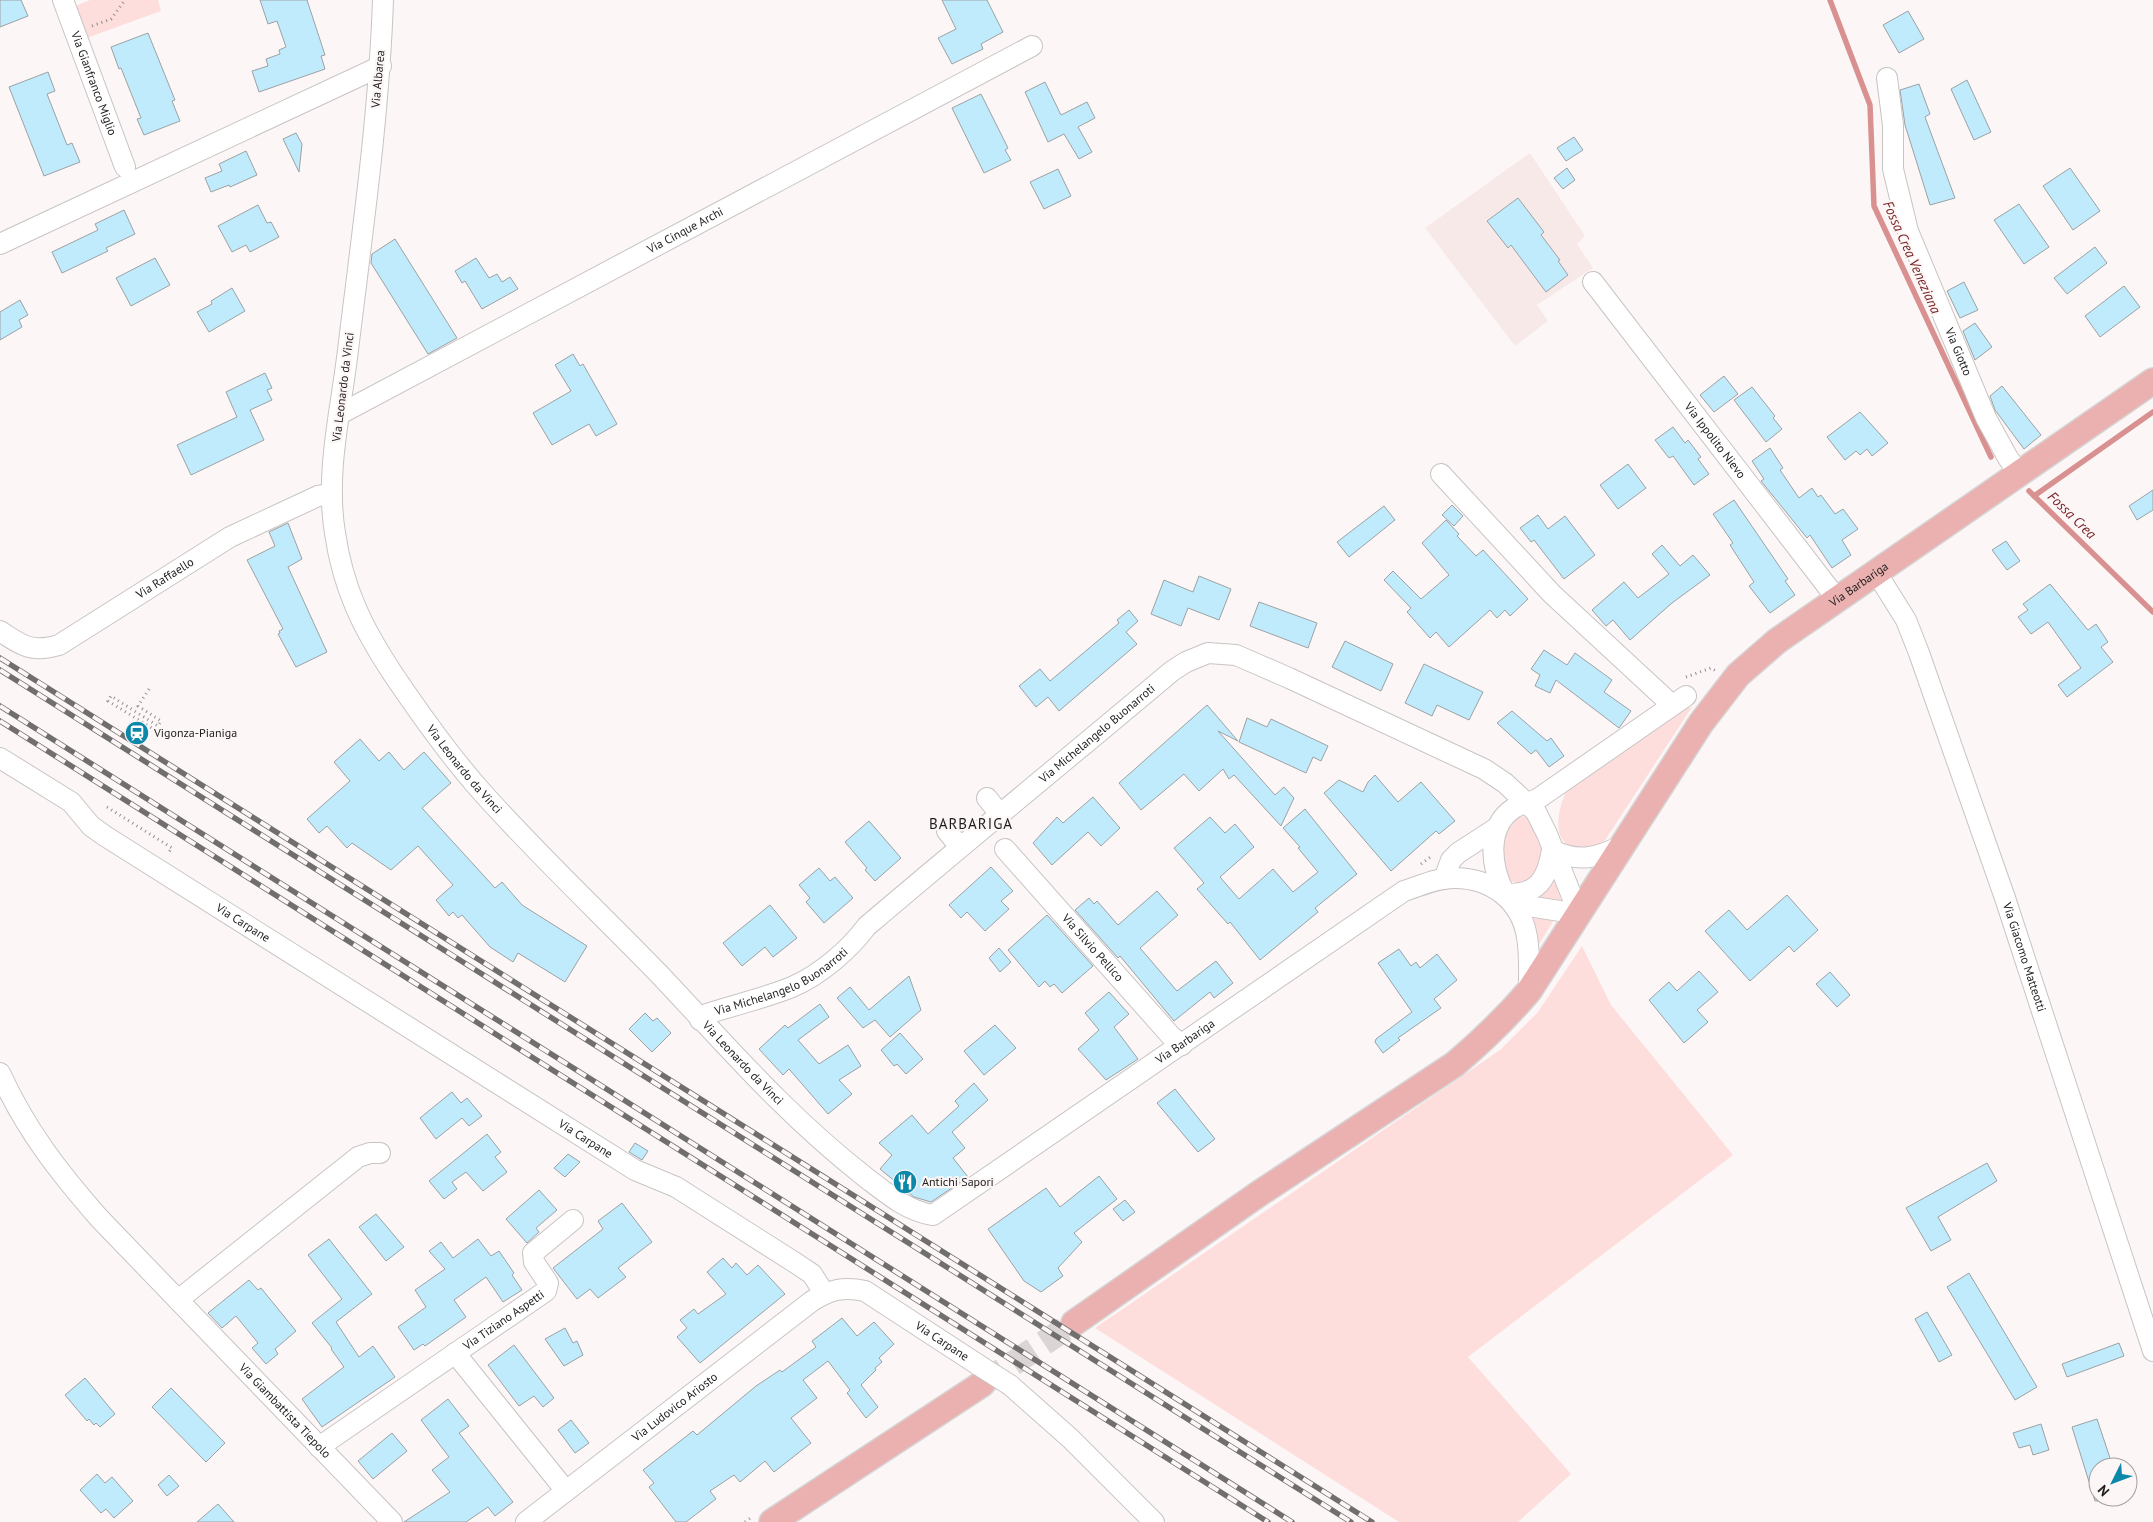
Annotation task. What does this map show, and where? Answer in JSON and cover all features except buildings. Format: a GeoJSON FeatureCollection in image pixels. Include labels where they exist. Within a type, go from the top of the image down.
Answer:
{"type":"FeatureCollection","features":[{"type":"Feature","properties":{"kind":"main road","name":"Via Barbariga"},"geometry":{"type":"LineString","coordinates":[[1074,1323],[1257,1195],[1455,1064],[1501,1024],[1529,991],[1701,723],[1738,675],[1777,641],[2153,381]]}},
{"type":"Feature","properties":{"kind":"main road"},"geometry":{"type":"LineString","coordinates":[[772,1522],[979,1373]]}},
{"type":"Feature","properties":{"kind":"street","name":"Via Gianfranco Miglio"},"geometry":{"type":"LineString","coordinates":[[63,0],[125,167]]}},
{"type":"Feature","properties":{"kind":"street","name":"Via Albarea"},"geometry":{"type":"LineString","coordinates":[[371,158],[381,66],[383,0]]}},
{"type":"Feature","properties":{"kind":"street","name":"Via Cinque Archi"},"geometry":{"type":"LineString","coordinates":[[340,414],[1032,46]]}},
{"type":"Feature","properties":{"kind":"street"},"geometry":{"type":"LineString","coordinates":[[0,244],[381,66]]}},
{"type":"Feature","properties":{"kind":"street","name":"Via Giotto"},"geometry":{"type":"LineString","coordinates":[[1887,78],[1893,125],[1893,169],[1908,231],[1986,418],[2008,458],[2019,473]]}},
{"type":"Feature","properties":{"kind":"street","name":"Via Leonardo da Vinci"},"geometry":{"type":"LineString","coordinates":[[371,158],[332,472],[334,530],[345,583],[364,626],[392,672],[434,732],[481,791],[634,948],[762,1086],[824,1144],[892,1198],[918,1213],[933,1214]]}},
{"type":"Feature","properties":{"kind":"street","name":"Via Ippolito Nievo"},"geometry":{"type":"LineString","coordinates":[[1593,282],[1837,599]]}},
{"type":"Feature","properties":{"kind":"street"},"geometry":{"type":"LineString","coordinates":[[1441,474],[1552,594],[1679,701],[1529,804],[1515,807],[1506,814],[1498,827],[1493,855],[1498,880],[1510,899],[1527,938],[1529,991]]}},
{"type":"Feature","properties":{"kind":"street","name":"Via Raffaello"},"geometry":{"type":"LineString","coordinates":[[0,631],[32,649],[45,649],[59,644],[230,537],[318,496],[332,494]]}},
{"type":"Feature","properties":{"kind":"street","name":"Via Giacomo Matteotti"},"geometry":{"type":"LineString","coordinates":[[1876,572],[1906,620],[1922,662],[2008,907],[2153,1350]]}},
{"type":"Feature","properties":{"kind":"street","name":"Via Michelangelo Buonarroti"},"geometry":{"type":"LineString","coordinates":[[700,1020],[707,1014],[792,987],[814,975],[858,938],[867,926],[960,847],[993,806],[1051,774],[1172,671],[1193,659],[1208,654],[1236,655],[1484,769],[1529,804]]}},
{"type":"Feature","properties":{"kind":"street","name":"Via Carpane"},"geometry":{"type":"LineString","coordinates":[[0,758],[71,802],[91,826],[105,836],[635,1170],[676,1187],[794,1262],[812,1274],[824,1293],[844,1287],[865,1291],[979,1373],[1010,1385],[1159,1518]]}},
{"type":"Feature","properties":{"kind":"street"},"geometry":{"type":"LineString","coordinates":[[1529,804],[1543,824],[1579,914]]}},
{"type":"Feature","properties":{"kind":"street"},"geometry":{"type":"LineString","coordinates":[[1444,879],[1454,857],[1498,827]]}},
{"type":"Feature","properties":{"kind":"street"},"geometry":{"type":"LineString","coordinates":[[947,832],[960,847]]}},
{"type":"Feature","properties":{"kind":"street"},"geometry":{"type":"LineString","coordinates":[[1552,850],[1565,856],[1589,858],[1600,856],[1622,845]]}},
{"type":"Feature","properties":{"kind":"street","name":"Via Silvio Pellico"},"geometry":{"type":"LineString","coordinates":[[1005,849],[1171,1036],[1182,1045]]}},
{"type":"Feature","properties":{"kind":"street"},"geometry":{"type":"LineString","coordinates":[[1510,899],[1515,894],[1534,889],[1542,881],[1550,866],[1552,850]]}},
{"type":"Feature","properties":{"kind":"street","name":"Via Barbariga"},"geometry":{"type":"LineString","coordinates":[[933,1214],[1404,891],[1444,879],[1456,878],[1472,881],[1510,899],[1579,914]]}},
{"type":"Feature","properties":{"kind":"street","name":"Via Giambattista Tiepolo"},"geometry":{"type":"LineString","coordinates":[[0,1073],[18,1111],[37,1143],[63,1177],[178,1300],[392,1522]]}},
{"type":"Feature","properties":{"kind":"street"},"geometry":{"type":"LineString","coordinates":[[178,1300],[358,1157],[370,1153],[380,1153]]}},
{"type":"Feature","properties":{"kind":"street","name":"Via Tiziano Aspetti"},"geometry":{"type":"LineString","coordinates":[[319,1447],[548,1289],[547,1279],[534,1262],[533,1253],[574,1220]]}},
{"type":"Feature","properties":{"kind":"street","name":"Via Ludovico Ariosto"},"geometry":{"type":"LineString","coordinates":[[526,1522],[718,1372],[824,1293]]}},
{"type":"Feature","properties":{"kind":"street","name":"Via Tiziano Aspetti"},"geometry":{"type":"LineString","coordinates":[[455,1353],[566,1491]]}},
{"type":"Feature","properties":{"kind":"path"},"geometry":{"type":"LineString","coordinates":[[84,29],[111,19],[125,0]]}},
{"type":"Feature","properties":{"kind":"path"},"geometry":{"type":"LineString","coordinates":[[1679,701],[1686,676],[1710,668],[1719,673]]}},
{"type":"Feature","properties":{"kind":"path"},"geometry":{"type":"LineString","coordinates":[[149,689],[138,706],[161,721],[158,726],[111,696],[108,701],[155,730]]}},
{"type":"Feature","properties":{"kind":"path"},"geometry":{"type":"LineString","coordinates":[[107,807],[172,848],[169,852],[130,828]]}},
{"type":"Feature","properties":{"kind":"shaded area"},"geometry":{"type":"Polygon","coordinates":[[[90,0],[158,0],[161,11],[87,38],[75,6],[90,0]]]}},
{"type":"Feature","properties":{"kind":"shaded area"},"geometry":{"type":"Polygon","coordinates":[[[1530,153],[1585,236],[1577,244],[1593,268],[1537,305],[1548,321],[1515,346],[1425,228],[1530,153]]]}},
{"type":"Feature","properties":{"kind":"shaded area"},"geometry":{"type":"Polygon","coordinates":[[[1692,707],[1604,842],[1594,847],[1582,848],[1571,847],[1564,842],[1558,826],[1560,807],[1567,790],[1680,709],[1692,707]]]}},
{"type":"Feature","properties":{"kind":"shaded area"},"geometry":{"type":"Polygon","coordinates":[[[1520,816],[1529,817],[1538,835],[1541,857],[1535,873],[1529,882],[1519,884],[1510,881],[1504,864],[1503,847],[1508,831],[1520,816]]]}},
{"type":"Feature","properties":{"kind":"shaded area"},"geometry":{"type":"Polygon","coordinates":[[[1554,879],[1562,903],[1529,900],[1539,897],[1554,879]]]}},
{"type":"Feature","properties":{"kind":"shaded area"},"geometry":{"type":"Polygon","coordinates":[[[1532,918],[1554,920],[1538,946],[1536,932],[1532,918]]]}},
{"type":"Feature","properties":{"kind":"shaded area"},"geometry":{"type":"Polygon","coordinates":[[[1582,946],[1611,1005],[1733,1155],[1468,1357],[1571,1474],[1518,1522],[1399,1522],[1095,1328],[1500,1050],[1538,1012],[1582,946]]]}},
{"type":"Feature","properties":{"kind":"waterway","name":"Fossa Crea Veneziana"},"geometry":{"type":"LineString","coordinates":[[1830,0],[1870,105],[1874,206],[1991,457]]}},
{"type":"Feature","properties":{"kind":"waterway","name":"Fossa Crea"},"geometry":{"type":"LineString","coordinates":[[2034,496],[2153,412]]}},
{"type":"Feature","properties":{"kind":"waterway","name":"Fossa Crea"},"geometry":{"type":"LineString","coordinates":[[2029,491],[2153,612]]}},
{"type":"Feature","properties":{"kind":"tunnel"},"geometry":{"type":"LineString","coordinates":[[982,1384],[1074,1323]]}},
{"type":"Feature","properties":{"kind":"railway"},"geometry":{"type":"LineString","coordinates":[[0,658],[1372,1522]]}},
{"type":"Feature","properties":{"kind":"railway"},"geometry":{"type":"LineString","coordinates":[[0,670],[1351,1522]]}},
{"type":"Feature","properties":{"kind":"railway"},"geometry":{"type":"LineString","coordinates":[[0,706],[1292,1522]]}},
{"type":"Feature","properties":{"kind":"railway"},"geometry":{"type":"LineString","coordinates":[[0,721],[1268,1522]]}},
{"type":"Feature","properties":{"kind":"place","name":"Vigonza-Pianiga"},"geometry":{"type":"Point","coordinates":[137,733]}},
{"type":"Feature","properties":{"kind":"place","name":"Antichi Sapori"},"geometry":{"type":"Point","coordinates":[905,1182]}},
{"type":"Feature","properties":{"kind":"district","name":"BARBARIGA"},"geometry":{"type":"Point","coordinates":[971,824]}}]}
